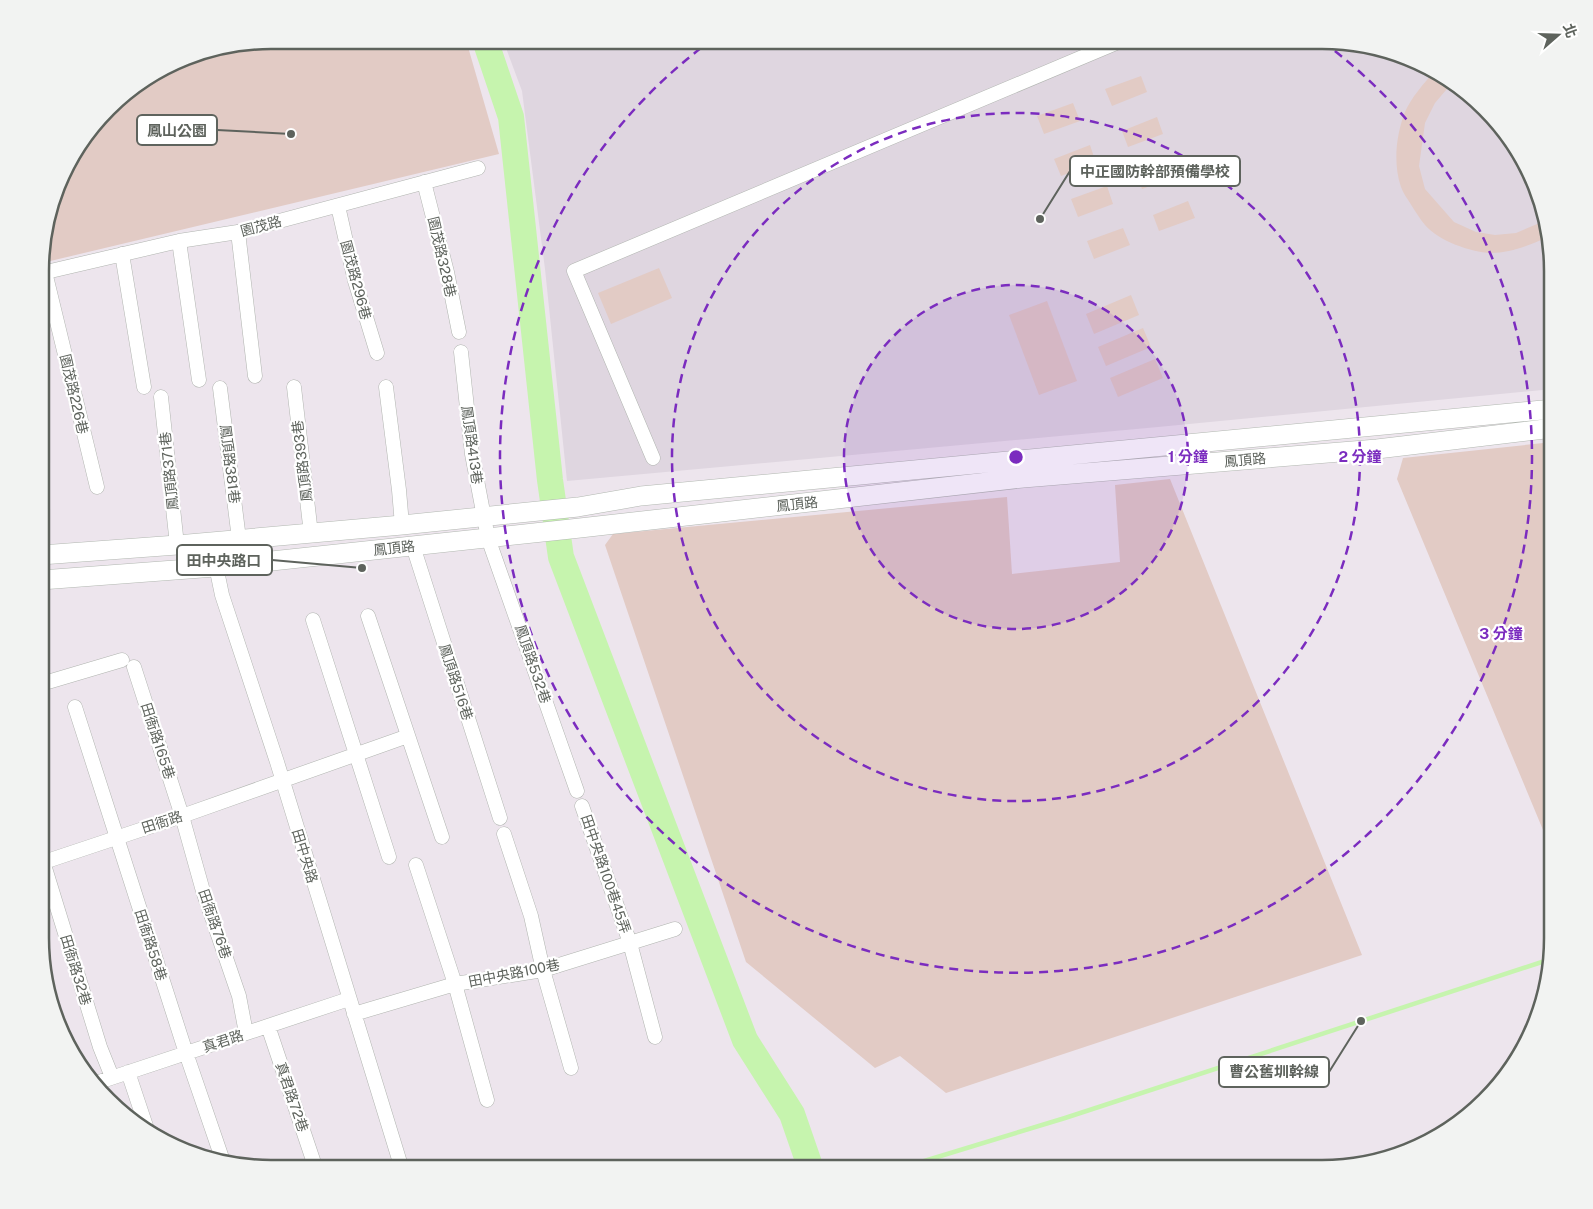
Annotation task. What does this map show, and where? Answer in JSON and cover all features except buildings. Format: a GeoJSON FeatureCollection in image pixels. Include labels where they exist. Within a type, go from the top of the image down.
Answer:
{"type":"FeatureCollection","features":[{"type":"Feature","properties":{"kind":"main road","name":"鳳頂路"},"geometry":{"type":"LineString","coordinates":[[49,554],[311,534],[578,507],[641,496],[1544,410]]}},
{"type":"Feature","properties":{"kind":"main road","name":"鳳頂路"},"geometry":{"type":"LineString","coordinates":[[49,579],[215,567],[1023,478],[1377,449],[1544,429]]}},
{"type":"Feature","properties":{"kind":"street"},"geometry":{"type":"LineString","coordinates":[[653,458],[574,271],[1102,49]]}},
{"type":"Feature","properties":{"kind":"street","name":"園茂路"},"geometry":{"type":"LineString","coordinates":[[49,271],[179,241],[238,232],[478,168]]}},
{"type":"Feature","properties":{"kind":"street","name":"園茂路328巷"},"geometry":{"type":"LineString","coordinates":[[424,182],[447,272],[459,332]]}},
{"type":"Feature","properties":{"kind":"street","name":"園茂路296巷"},"geometry":{"type":"LineString","coordinates":[[338,206],[355,282],[377,353]]}},
{"type":"Feature","properties":{"kind":"street"},"geometry":{"type":"LineString","coordinates":[[238,232],[255,376]]}},
{"type":"Feature","properties":{"kind":"street"},"geometry":{"type":"LineString","coordinates":[[179,241],[199,380]]}},
{"type":"Feature","properties":{"kind":"street"},"geometry":{"type":"LineString","coordinates":[[122,254],[144,387]]}},
{"type":"Feature","properties":{"kind":"street","name":"園茂路226巷"},"geometry":{"type":"LineString","coordinates":[[49,292],[97,487]]}},
{"type":"Feature","properties":{"kind":"street","name":"鳳頂路413巷"},"geometry":{"type":"LineString","coordinates":[[461,352],[472,454],[488,538]]}},
{"type":"Feature","properties":{"kind":"street","name":"鳳頂路393巷"},"geometry":{"type":"LineString","coordinates":[[294,387],[311,534]]}},
{"type":"Feature","properties":{"kind":"street"},"geometry":{"type":"LineString","coordinates":[[386,387],[402,525]]}},
{"type":"Feature","properties":{"kind":"street","name":"鳳頂路381巷"},"geometry":{"type":"LineString","coordinates":[[220,388],[238,539]]}},
{"type":"Feature","properties":{"kind":"street","name":"鳳頂路371巷"},"geometry":{"type":"LineString","coordinates":[[161,398],[177,545]]}},
{"type":"Feature","properties":{"kind":"street","name":"鳳頂路532巷"},"geometry":{"type":"LineString","coordinates":[[488,538],[577,791]]}},
{"type":"Feature","properties":{"kind":"street","name":"田中央路"},"geometry":{"type":"LineString","coordinates":[[211,542],[222,595],[282,780],[399,1160]]}},
{"type":"Feature","properties":{"kind":"street","name":"鳳頂路516巷"},"geometry":{"type":"LineString","coordinates":[[413,546],[500,818]]}},
{"type":"Feature","properties":{"kind":"street"},"geometry":{"type":"LineString","coordinates":[[368,616],[442,837]]}},
{"type":"Feature","properties":{"kind":"street"},"geometry":{"type":"LineString","coordinates":[[314,620],[389,856]]}},
{"type":"Feature","properties":{"kind":"street"},"geometry":{"type":"LineString","coordinates":[[49,682],[122,660]]}},
{"type":"Feature","properties":{"kind":"street","name":"田衙路165巷"},"geometry":{"type":"LineString","coordinates":[[134,667],[182,816]]}},
{"type":"Feature","properties":{"kind":"street","name":"田衙路58巷"},"geometry":{"type":"LineString","coordinates":[[75,707],[186,1053],[221,1154]]}},
{"type":"Feature","properties":{"kind":"street","name":"田衙路"},"geometry":{"type":"LineString","coordinates":[[49,858],[182,816],[408,736]]}},
{"type":"Feature","properties":{"kind":"street","name":"田中央路100巷45弄"},"geometry":{"type":"LineString","coordinates":[[582,806],[630,943],[655,1037]]}},
{"type":"Feature","properties":{"kind":"street","name":"田衙路76巷"},"geometry":{"type":"LineString","coordinates":[[182,816],[239,996],[246,1033]]}},
{"type":"Feature","properties":{"kind":"street"},"geometry":{"type":"LineString","coordinates":[[504,834],[531,916],[543,970],[571,1068]]}},
{"type":"Feature","properties":{"kind":"street"},"geometry":{"type":"LineString","coordinates":[[416,865],[455,984],[487,1100]]}},
{"type":"Feature","properties":{"kind":"street","name":"田衙路32巷"},"geometry":{"type":"LineString","coordinates":[[49,883],[100,1047],[112,1078]]}},
{"type":"Feature","properties":{"kind":"street","name":"田中央路100巷"},"geometry":{"type":"LineString","coordinates":[[354,1014],[455,984],[543,970],[675,929]]}},
{"type":"Feature","properties":{"kind":"street","name":"真君路"},"geometry":{"type":"LineString","coordinates":[[101,1081],[349,1000]]}},
{"type":"Feature","properties":{"kind":"street","name":"真君路72巷"},"geometry":{"type":"LineString","coordinates":[[268,1026],[313,1160]]}},
{"type":"Feature","properties":{"kind":"street"},"geometry":{"type":"LineString","coordinates":[[128,1072],[144,1120]]}},
{"type":"Feature","properties":{"kind":"shaded area"},"geometry":{"type":"Polygon","coordinates":[[[257,49],[469,49],[499,154],[49,261],[56,214],[66,186],[86,148],[104,124],[124,104],[148,86],[186,66],[214,56],[257,49]]]}},
{"type":"Feature","properties":{"kind":"shaded area"},"geometry":{"type":"Polygon","coordinates":[[[506,49],[1336,49],[1379,56],[1420,72],[1445,86],[1469,104],[1489,124],[1507,148],[1521,173],[1537,214],[1544,257],[1544,390],[567,481],[545,269],[522,91],[506,49]]]}},
{"type":"Feature","properties":{"kind":"shaded area"},"geometry":{"type":"Polygon","coordinates":[[[1141,76],[1147,92],[1112,106],[1105,89],[1141,76]]]}},
{"type":"Feature","properties":{"kind":"shaded area"},"geometry":{"type":"Polygon","coordinates":[[[1430,77],[1448,88],[1435,103],[1425,123],[1419,166],[1425,189],[1454,222],[1476,232],[1495,235],[1516,233],[1539,223],[1542,239],[1512,250],[1491,253],[1455,245],[1438,236],[1425,225],[1401,187],[1396,159],[1402,121],[1405,112],[1418,91],[1430,77]]]}},
{"type":"Feature","properties":{"kind":"shaded area"},"geometry":{"type":"Polygon","coordinates":[[[1073,103],[1080,121],[1044,134],[1037,116],[1073,103]]]}},
{"type":"Feature","properties":{"kind":"shaded area"},"geometry":{"type":"Polygon","coordinates":[[[1157,117],[1163,134],[1128,147],[1122,131],[1157,117]]]}},
{"type":"Feature","properties":{"kind":"shaded area"},"geometry":{"type":"Polygon","coordinates":[[[1090,145],[1096,163],[1061,176],[1054,159],[1090,145]]]}},
{"type":"Feature","properties":{"kind":"shaded area"},"geometry":{"type":"Polygon","coordinates":[[[1171,159],[1178,176],[1142,189],[1136,173],[1171,159]]]}},
{"type":"Feature","properties":{"kind":"shaded area"},"geometry":{"type":"Polygon","coordinates":[[[1107,186],[1113,204],[1078,217],[1071,199],[1107,186]]]}},
{"type":"Feature","properties":{"kind":"shaded area"},"geometry":{"type":"Polygon","coordinates":[[[1188,201],[1195,218],[1159,231],[1153,215],[1188,201]]]}},
{"type":"Feature","properties":{"kind":"shaded area"},"geometry":{"type":"Polygon","coordinates":[[[1123,228],[1130,245],[1094,259],[1087,241],[1123,228]]]}},
{"type":"Feature","properties":{"kind":"shaded area"},"geometry":{"type":"Polygon","coordinates":[[[659,268],[672,298],[611,324],[598,293],[659,268]]]}},
{"type":"Feature","properties":{"kind":"shaded area"},"geometry":{"type":"Polygon","coordinates":[[[1131,295],[1139,315],[1094,334],[1086,314],[1131,295]]]}},
{"type":"Feature","properties":{"kind":"shaded area"},"geometry":{"type":"Polygon","coordinates":[[[1047,301],[1077,381],[1039,395],[1009,315],[1047,301]]]}},
{"type":"Feature","properties":{"kind":"shaded area"},"geometry":{"type":"Polygon","coordinates":[[[1143,328],[1151,347],[1106,366],[1098,347],[1143,328]]]}},
{"type":"Feature","properties":{"kind":"shaded area"},"geometry":{"type":"Polygon","coordinates":[[[1155,359],[1163,378],[1118,397],[1110,378],[1155,359]]]}},
{"type":"Feature","properties":{"kind":"shaded area"},"geometry":{"type":"Polygon","coordinates":[[[1544,443],[1544,832],[1397,479],[1403,458],[1544,443]]]}},
{"type":"Feature","properties":{"kind":"shaded area"},"geometry":{"type":"Polygon","coordinates":[[[1170,479],[1362,955],[946,1093],[900,1056],[875,1068],[746,962],[605,545],[613,534],[1007,497],[1012,574],[1120,562],[1115,485],[1170,479]]]}},
{"type":"Feature","properties":{"kind":"waterway"},"geometry":{"type":"LineString","coordinates":[[488,49],[511,117],[550,480],[561,557],[745,1040],[792,1114],[808,1160]]}},
{"type":"Feature","properties":{"kind":"waterway"},"geometry":{"type":"LineString","coordinates":[[927,1160],[1065,1118],[1543,962]]}},
{"type":"Feature","properties":{"kind":"place","name":"鳳山公園"},"geometry":{"type":"Point","coordinates":[291,134]}},
{"type":"Feature","properties":{"kind":"place","name":"中正國防幹部預備學校"},"geometry":{"type":"Point","coordinates":[1040,219]}},
{"type":"Feature","properties":{"kind":"place","name":"田中央路口"},"geometry":{"type":"Point","coordinates":[362,568]}},
{"type":"Feature","properties":{"kind":"place","name":"曹公舊圳幹線"},"geometry":{"type":"Point","coordinates":[1361,1021]}}]}
